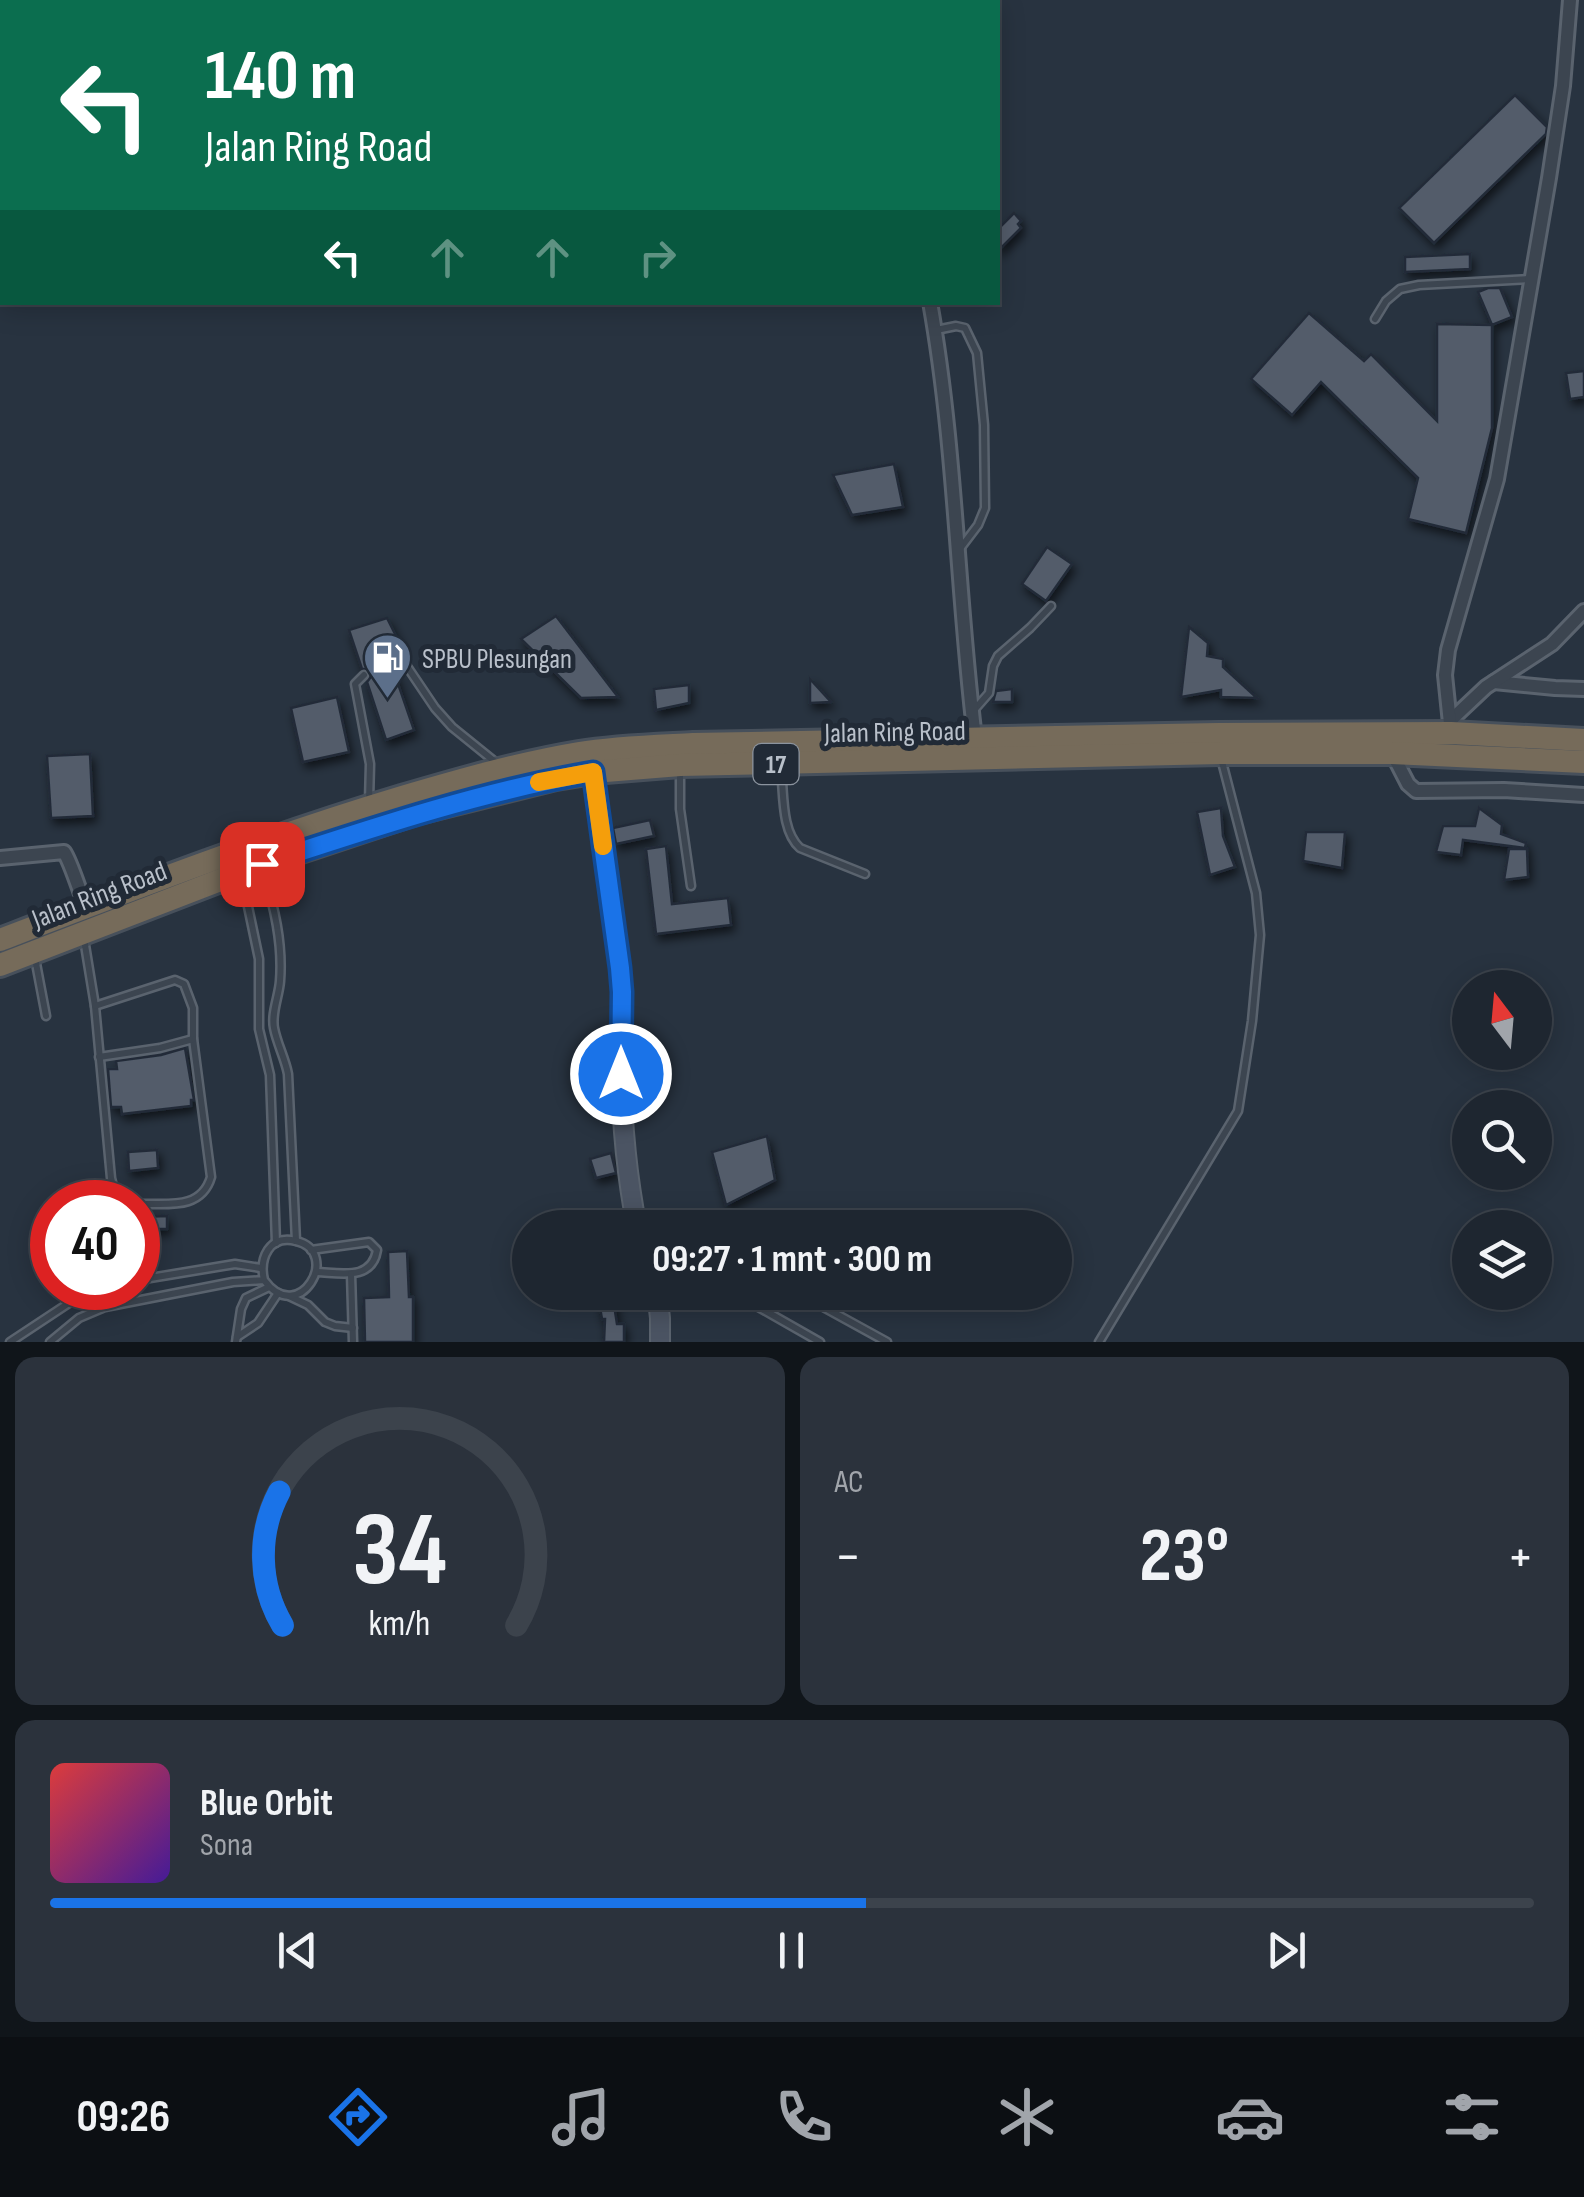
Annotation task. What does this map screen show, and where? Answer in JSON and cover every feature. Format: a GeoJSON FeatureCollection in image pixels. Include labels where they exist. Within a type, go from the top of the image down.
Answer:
{"type":"FeatureCollection","features":[{"type":"Feature","properties":{"kind":"highway","name":"Jalan Ring Road"},"geometry":{"type":"LineString","coordinates":[[0,965],[82,933],[213,870],[368,807],[504,769],[579,753],[692,744],[1451,726],[1584,740]]}},
{"type":"Feature","properties":{"kind":"highway","name":"Jalan Ring Road"},"geometry":{"type":"LineString","coordinates":[[0,940],[86,907],[213,870],[252,868],[444,805],[593,772],[680,765],[1220,753],[1392,753],[1584,762]]}},
{"type":"Feature","properties":{"kind":"street"},"geometry":{"type":"LineString","coordinates":[[1451,726],[1445,675],[1448,650],[1498,478],[1562,86],[1570,0]]}},
{"type":"Feature","properties":{"kind":"street"},"geometry":{"type":"LineString","coordinates":[[931,305],[953,473],[975,738]]}},
{"type":"Feature","properties":{"kind":"street"},"geometry":{"type":"LineString","coordinates":[[1451,726],[1476,696],[1552,644],[1584,610]]}},
{"type":"Feature","properties":{"kind":"street"},"geometry":{"type":"LineString","coordinates":[[1494,682],[1584,689]]}},
{"type":"Feature","properties":{"kind":"street"},"geometry":{"type":"LineString","coordinates":[[1392,753],[1408,784],[1416,791],[1504,790],[1584,795]]}},
{"type":"Feature","properties":{"kind":"street"},"geometry":{"type":"LineString","coordinates":[[593,772],[620,968],[621,1074],[634,1210]]}},
{"type":"Feature","properties":{"kind":"street"},"geometry":{"type":"LineString","coordinates":[[0,858],[64,852],[86,907]]}},
{"type":"Feature","properties":{"kind":"street"},"geometry":{"type":"LineString","coordinates":[[659,1310],[660,1342]]}},
{"type":"Feature","properties":{"kind":"lane"},"geometry":{"type":"LineString","coordinates":[[1375,319],[1386,301],[1400,289],[1531,278]]}},
{"type":"Feature","properties":{"kind":"lane"},"geometry":{"type":"LineString","coordinates":[[935,330],[966,328],[977,353],[979,371],[986,508],[958,551]]}},
{"type":"Feature","properties":{"kind":"lane"},"geometry":{"type":"LineString","coordinates":[[972,712],[989,693],[998,656],[1051,606]]}},
{"type":"Feature","properties":{"kind":"lane"},"geometry":{"type":"LineString","coordinates":[[392,665],[406,665],[434,708],[504,769]]}},
{"type":"Feature","properties":{"kind":"lane"},"geometry":{"type":"LineString","coordinates":[[364,675],[355,684],[370,764],[368,807]]}},
{"type":"Feature","properties":{"kind":"lane"},"geometry":{"type":"LineString","coordinates":[[1098,1342],[1238,1111],[1260,935],[1256,893],[1220,753]]}},
{"type":"Feature","properties":{"kind":"lane"},"geometry":{"type":"LineString","coordinates":[[780,764],[789,833],[794,843],[865,874]]}},
{"type":"Feature","properties":{"kind":"lane"},"geometry":{"type":"LineString","coordinates":[[680,765],[680,809],[691,886]]}},
{"type":"Feature","properties":{"kind":"lane"},"geometry":{"type":"LineString","coordinates":[[252,868],[271,896],[279,940],[280,982],[273,1025],[288,1074],[296,1240]]}},
{"type":"Feature","properties":{"kind":"lane"},"geometry":{"type":"LineString","coordinates":[[252,868],[259,959],[258,1029],[270,1075],[276,1243]]}},
{"type":"Feature","properties":{"kind":"lane"},"geometry":{"type":"LineString","coordinates":[[82,933],[95,1006],[112,1180]]}},
{"type":"Feature","properties":{"kind":"lane"},"geometry":{"type":"LineString","coordinates":[[34,952],[46,1016]]}},
{"type":"Feature","properties":{"kind":"lane"},"geometry":{"type":"LineString","coordinates":[[95,1006],[175,980],[184,984],[192,1008],[211,1178],[208,1189],[191,1202],[160,1203]]}},
{"type":"Feature","properties":{"kind":"lane"},"geometry":{"type":"LineString","coordinates":[[99,1057],[193,1039]]}},
{"type":"Feature","properties":{"kind":"lane"},"geometry":{"type":"LineString","coordinates":[[296,1240],[316,1260],[316,1272],[306,1289],[298,1294],[278,1293],[267,1284],[261,1268],[268,1250],[276,1243],[296,1240]]}},
{"type":"Feature","properties":{"kind":"lane"},"geometry":{"type":"LineString","coordinates":[[310,1250],[369,1242],[376,1250],[372,1266],[364,1270],[351,1274],[316,1272]]}},
{"type":"Feature","properties":{"kind":"lane"},"geometry":{"type":"LineString","coordinates":[[160,1276],[235,1264],[261,1268]]}},
{"type":"Feature","properties":{"kind":"lane"},"geometry":{"type":"LineString","coordinates":[[351,1274],[353,1342]]}},
{"type":"Feature","properties":{"kind":"lane"},"geometry":{"type":"LineString","coordinates":[[50,1342],[79,1318],[105,1308],[233,1282],[267,1284]]}},
{"type":"Feature","properties":{"kind":"lane"},"geometry":{"type":"LineString","coordinates":[[236,1340],[246,1298],[267,1284]]}},
{"type":"Feature","properties":{"kind":"lane"},"geometry":{"type":"LineString","coordinates":[[236,1340],[258,1323],[278,1293]]}},
{"type":"Feature","properties":{"kind":"lane"},"geometry":{"type":"LineString","coordinates":[[288,1295],[325,1322],[353,1328]]}},
{"type":"Feature","properties":{"kind":"lane"},"geometry":{"type":"LineString","coordinates":[[10,1342],[58,1310]]}},
{"type":"Feature","properties":{"kind":"lane"},"geometry":{"type":"LineString","coordinates":[[764,1310],[820,1342]]}},
{"type":"Feature","properties":{"kind":"lane"},"geometry":{"type":"LineString","coordinates":[[829,1310],[887,1342]]}},
{"type":"Feature","properties":{"kind":"building"},"geometry":{"type":"Polygon","coordinates":[[[1515,95],[1547,127],[1546,134],[1434,243],[1399,208],[1515,95]]]}},
{"type":"Feature","properties":{"kind":"building"},"geometry":{"type":"Polygon","coordinates":[[[1014,213],[1021,221],[1021,228],[1000,249],[1000,227],[1014,213]]]}},
{"type":"Feature","properties":{"kind":"building"},"geometry":{"type":"Polygon","coordinates":[[[1470,254],[1470,269],[1405,272],[1405,257],[1470,254]]]}},
{"type":"Feature","properties":{"kind":"building"},"geometry":{"type":"Polygon","coordinates":[[[1500,288],[1512,317],[1492,325],[1478,292],[1500,288]]]}},
{"type":"Feature","properties":{"kind":"building"},"geometry":{"type":"Polygon","coordinates":[[[1309,313],[1364,361],[1371,354],[1437,421],[1437,324],[1492,325],[1492,428],[1466,533],[1408,519],[1418,478],[1321,382],[1292,415],[1251,379],[1309,313]]]}},
{"type":"Feature","properties":{"kind":"building"},"geometry":{"type":"Polygon","coordinates":[[[1584,371],[1584,397],[1570,399],[1566,373],[1584,371]]]}},
{"type":"Feature","properties":{"kind":"building"},"geometry":{"type":"Polygon","coordinates":[[[894,464],[903,507],[852,515],[833,475],[894,464]]]}},
{"type":"Feature","properties":{"kind":"building"},"geometry":{"type":"Polygon","coordinates":[[[1047,547],[1072,564],[1046,601],[1022,584],[1047,547]]]}},
{"type":"Feature","properties":{"kind":"building"},"geometry":{"type":"Polygon","coordinates":[[[556,616],[618,697],[581,698],[521,639],[556,616]]]}},
{"type":"Feature","properties":{"kind":"building"},"geometry":{"type":"Polygon","coordinates":[[[387,618],[401,646],[387,651],[390,659],[386,667],[394,672],[414,730],[386,740],[367,682],[370,672],[362,669],[349,630],[387,618]]]}},
{"type":"Feature","properties":{"kind":"building"},"geometry":{"type":"Polygon","coordinates":[[[1189,627],[1208,643],[1207,656],[1223,659],[1223,667],[1257,698],[1221,697],[1221,690],[1181,697],[1189,627]]]}},
{"type":"Feature","properties":{"kind":"building"},"geometry":{"type":"Polygon","coordinates":[[[810,679],[831,702],[810,703],[810,679]]]}},
{"type":"Feature","properties":{"kind":"building"},"geometry":{"type":"Polygon","coordinates":[[[689,685],[689,703],[656,710],[654,689],[689,685]]]}},
{"type":"Feature","properties":{"kind":"building"},"geometry":{"type":"Polygon","coordinates":[[[1012,689],[1012,702],[993,702],[996,691],[1012,689]]]}},
{"type":"Feature","properties":{"kind":"building"},"geometry":{"type":"Polygon","coordinates":[[[337,697],[349,752],[303,762],[291,708],[337,697]]]}},
{"type":"Feature","properties":{"kind":"building"},"geometry":{"type":"Polygon","coordinates":[[[90,754],[93,816],[51,818],[47,756],[90,754]]]}},
{"type":"Feature","properties":{"kind":"building"},"geometry":{"type":"Polygon","coordinates":[[[1221,808],[1223,836],[1235,867],[1210,875],[1197,812],[1221,808]]]}},
{"type":"Feature","properties":{"kind":"building"},"geometry":{"type":"Polygon","coordinates":[[[1479,808],[1502,825],[1501,834],[1526,843],[1525,848],[1463,840],[1461,855],[1436,852],[1443,826],[1475,826],[1479,808]]]}},
{"type":"Feature","properties":{"kind":"building"},"geometry":{"type":"Polygon","coordinates":[[[650,820],[654,836],[616,844],[613,828],[650,820]]]}},
{"type":"Feature","properties":{"kind":"building"},"geometry":{"type":"Polygon","coordinates":[[[1306,832],[1345,832],[1342,868],[1303,861],[1306,832]]]}},
{"type":"Feature","properties":{"kind":"building"},"geometry":{"type":"Polygon","coordinates":[[[666,846],[672,904],[728,898],[731,925],[656,934],[646,849],[666,846]]]}},
{"type":"Feature","properties":{"kind":"building"},"geometry":{"type":"Polygon","coordinates":[[[1509,849],[1527,849],[1528,877],[1504,880],[1509,849]]]}},
{"type":"Feature","properties":{"kind":"building"},"geometry":{"type":"Polygon","coordinates":[[[185,1048],[194,1100],[191,1106],[122,1114],[121,1107],[111,1107],[108,1069],[117,1069],[116,1061],[185,1048]]]}},
{"type":"Feature","properties":{"kind":"building"},"geometry":{"type":"Polygon","coordinates":[[[767,1136],[775,1180],[726,1205],[712,1152],[767,1136]]]}},
{"type":"Feature","properties":{"kind":"building"},"geometry":{"type":"Polygon","coordinates":[[[157,1150],[158,1168],[129,1171],[128,1152],[157,1150]]]}},
{"type":"Feature","properties":{"kind":"building"},"geometry":{"type":"Polygon","coordinates":[[[611,1153],[616,1173],[596,1178],[590,1159],[611,1153]]]}},
{"type":"Feature","properties":{"kind":"building"},"geometry":{"type":"Polygon","coordinates":[[[160,1216],[167,1216],[167,1229],[160,1229],[160,1216]]]}},
{"type":"Feature","properties":{"kind":"building"},"geometry":{"type":"Polygon","coordinates":[[[407,1251],[413,1342],[365,1342],[364,1298],[389,1297],[388,1252],[407,1251]]]}},
{"type":"Feature","properties":{"kind":"building"},"geometry":{"type":"Polygon","coordinates":[[[600,1310],[615,1310],[617,1324],[624,1324],[624,1342],[604,1342],[600,1310]]]}},
{"type":"Feature","properties":{"kind":"slow traffic"},"geometry":{"type":"LineString","coordinates":[[539,782],[593,772],[603,846]]}},
{"type":"Feature","properties":{"kind":"place","name":"SPBU Plesungan"},"geometry":{"type":"Point","coordinates":[387,700]}},
{"type":"Feature","properties":{"kind":"route"},"geometry":{"type":"LineString","coordinates":[[262,864],[436,807],[593,772],[620,968],[621,1074]]}}]}
